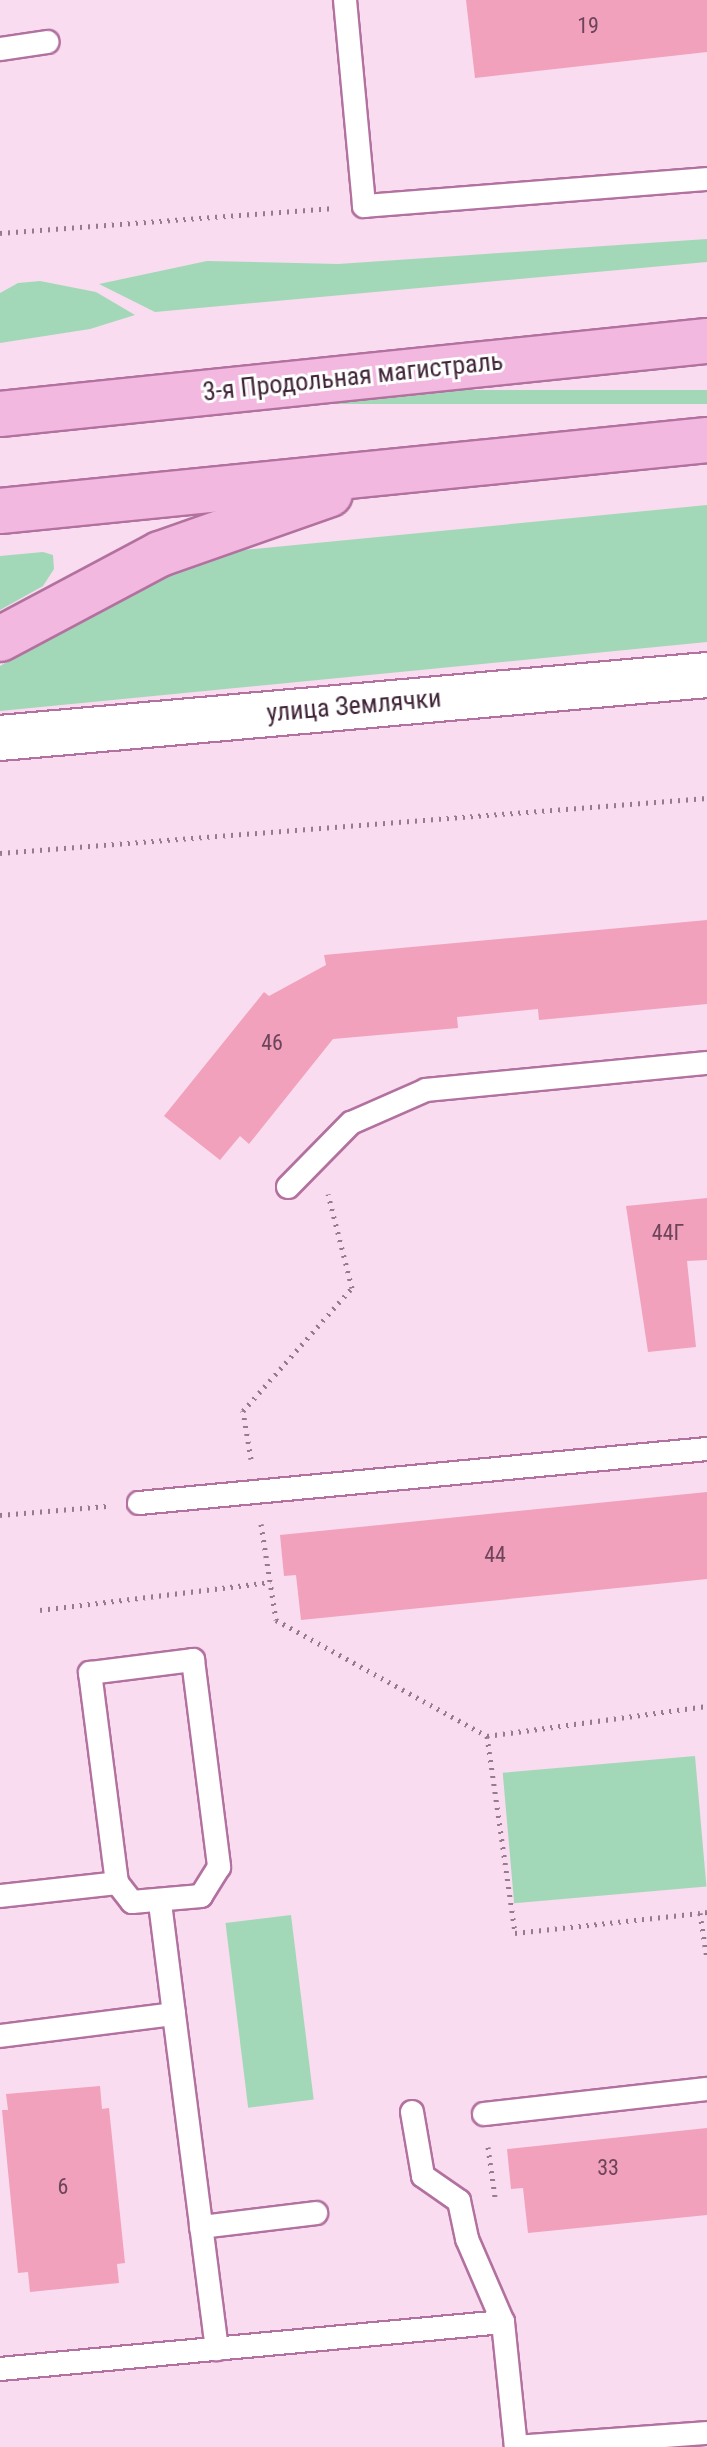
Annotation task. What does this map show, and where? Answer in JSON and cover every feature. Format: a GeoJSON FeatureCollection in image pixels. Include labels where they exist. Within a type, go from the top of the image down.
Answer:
{"type":"FeatureCollection","features":[{"type":"Feature","properties":{"kind":"highway","name":"3-я Продольная магистраль"},"geometry":{"type":"LineString","coordinates":[[0,414],[707,341]]}},
{"type":"Feature","properties":{"kind":"highway"},"geometry":{"type":"LineString","coordinates":[[0,511],[707,440]]}},
{"type":"Feature","properties":{"kind":"highway"},"geometry":{"type":"LineString","coordinates":[[0,639],[160,554],[398,469]]}},
{"type":"Feature","properties":{"kind":"main road","name":"улица Землячки"},"geometry":{"type":"LineString","coordinates":[[0,738],[707,675]]}},
{"type":"Feature","properties":{"kind":"lane"},"geometry":{"type":"LineString","coordinates":[[345,0],[364,206],[707,179]]}},
{"type":"Feature","properties":{"kind":"lane"},"geometry":{"type":"LineString","coordinates":[[0,49],[47,42]]}},
{"type":"Feature","properties":{"kind":"lane"},"geometry":{"type":"LineString","coordinates":[[288,1187],[351,1123],[426,1090],[707,1063]]}},
{"type":"Feature","properties":{"kind":"lane"},"geometry":{"type":"LineString","coordinates":[[139,1503],[707,1449]]}},
{"type":"Feature","properties":{"kind":"lane"},"geometry":{"type":"LineString","coordinates":[[193,1660],[219,1867],[201,1896],[160,1903],[132,1902],[117,1883],[90,1673],[193,1660]]}},
{"type":"Feature","properties":{"kind":"lane"},"geometry":{"type":"LineString","coordinates":[[0,1896],[117,1883]]}},
{"type":"Feature","properties":{"kind":"lane"},"geometry":{"type":"LineString","coordinates":[[160,1903],[217,2349]]}},
{"type":"Feature","properties":{"kind":"lane"},"geometry":{"type":"LineString","coordinates":[[0,2036],[174,2014]]}},
{"type":"Feature","properties":{"kind":"lane"},"geometry":{"type":"LineString","coordinates":[[484,2114],[707,2089]]}},
{"type":"Feature","properties":{"kind":"lane"},"geometry":{"type":"LineString","coordinates":[[412,2112],[423,2176],[459,2201],[467,2239],[503,2322],[516,2447],[707,2433]]}},
{"type":"Feature","properties":{"kind":"lane"},"geometry":{"type":"LineString","coordinates":[[201,2227],[316,2213]]}},
{"type":"Feature","properties":{"kind":"lane"},"geometry":{"type":"LineString","coordinates":[[0,2369],[503,2322]]}},
{"type":"Feature","properties":{"kind":"path"},"geometry":{"type":"LineString","coordinates":[[0,233],[364,206]]}},
{"type":"Feature","properties":{"kind":"path"},"geometry":{"type":"LineString","coordinates":[[0,853],[707,798]]}},
{"type":"Feature","properties":{"kind":"path"},"geometry":{"type":"LineString","coordinates":[[319,1157],[352,1288],[243,1411],[276,1620],[487,1736],[707,1706]]}},
{"type":"Feature","properties":{"kind":"path"},"geometry":{"type":"LineString","coordinates":[[0,1515],[139,1503]]}},
{"type":"Feature","properties":{"kind":"path"},"geometry":{"type":"LineString","coordinates":[[40,1610],[270,1582]]}},
{"type":"Feature","properties":{"kind":"path"},"geometry":{"type":"LineString","coordinates":[[487,1736],[515,1933],[704,1913],[707,1959]]}},
{"type":"Feature","properties":{"kind":"green space"},"geometry":{"type":"Polygon","coordinates":[[[707,239],[707,262],[155,312],[99,284],[207,261],[338,264],[707,239]]]}},
{"type":"Feature","properties":{"kind":"green space"},"geometry":{"type":"Polygon","coordinates":[[[40,281],[96,292],[135,315],[90,329],[0,343],[0,293],[18,283],[40,281]]]}},
{"type":"Feature","properties":{"kind":"green space"},"geometry":{"type":"Polygon","coordinates":[[[0,390],[707,390],[707,404],[0,404],[0,390]]]}},
{"type":"Feature","properties":{"kind":"green space"},"geometry":{"type":"Polygon","coordinates":[[[707,505],[707,642],[0,711],[0,666],[172,568],[223,552],[707,505]]]}},
{"type":"Feature","properties":{"kind":"green space"},"geometry":{"type":"Polygon","coordinates":[[[43,552],[53,555],[54,569],[43,586],[0,610],[0,556],[43,552]]]}},
{"type":"Feature","properties":{"kind":"green space"},"geometry":{"type":"Polygon","coordinates":[[[695,1756],[706,1887],[514,1903],[503,1773],[695,1756]]]}},
{"type":"Feature","properties":{"kind":"green space"},"geometry":{"type":"Polygon","coordinates":[[[291,1915],[314,2100],[248,2108],[225,1923],[291,1915]]]}},
{"type":"Feature","properties":{"kind":"building"},"geometry":{"type":"Polygon","coordinates":[[[466,0],[707,0],[707,52],[475,78],[466,0]]]}},
{"type":"Feature","properties":{"kind":"building"},"geometry":{"type":"Polygon","coordinates":[[[707,920],[707,1004],[539,1020],[538,1009],[457,1017],[458,1028],[333,1039],[249,1144],[240,1136],[220,1160],[164,1116],[264,992],[269,996],[326,965],[324,955],[707,920]]]}},
{"type":"Feature","properties":{"kind":"building"},"geometry":{"type":"Polygon","coordinates":[[[707,1198],[707,1260],[687,1261],[696,1347],[648,1352],[626,1206],[707,1198]]]}},
{"type":"Feature","properties":{"kind":"building"},"geometry":{"type":"Polygon","coordinates":[[[707,1492],[707,1579],[301,1620],[296,1575],[284,1576],[280,1535],[707,1492]]]}},
{"type":"Feature","properties":{"kind":"building"},"geometry":{"type":"Polygon","coordinates":[[[100,2086],[102,2109],[109,2108],[125,2263],[117,2264],[119,2283],[30,2292],[28,2272],[18,2273],[2,2110],[8,2110],[6,2094],[100,2086]]]}},
{"type":"Feature","properties":{"kind":"building"},"geometry":{"type":"Polygon","coordinates":[[[707,2128],[707,2215],[528,2233],[523,2188],[511,2189],[507,2149],[707,2128]]]}}]}
